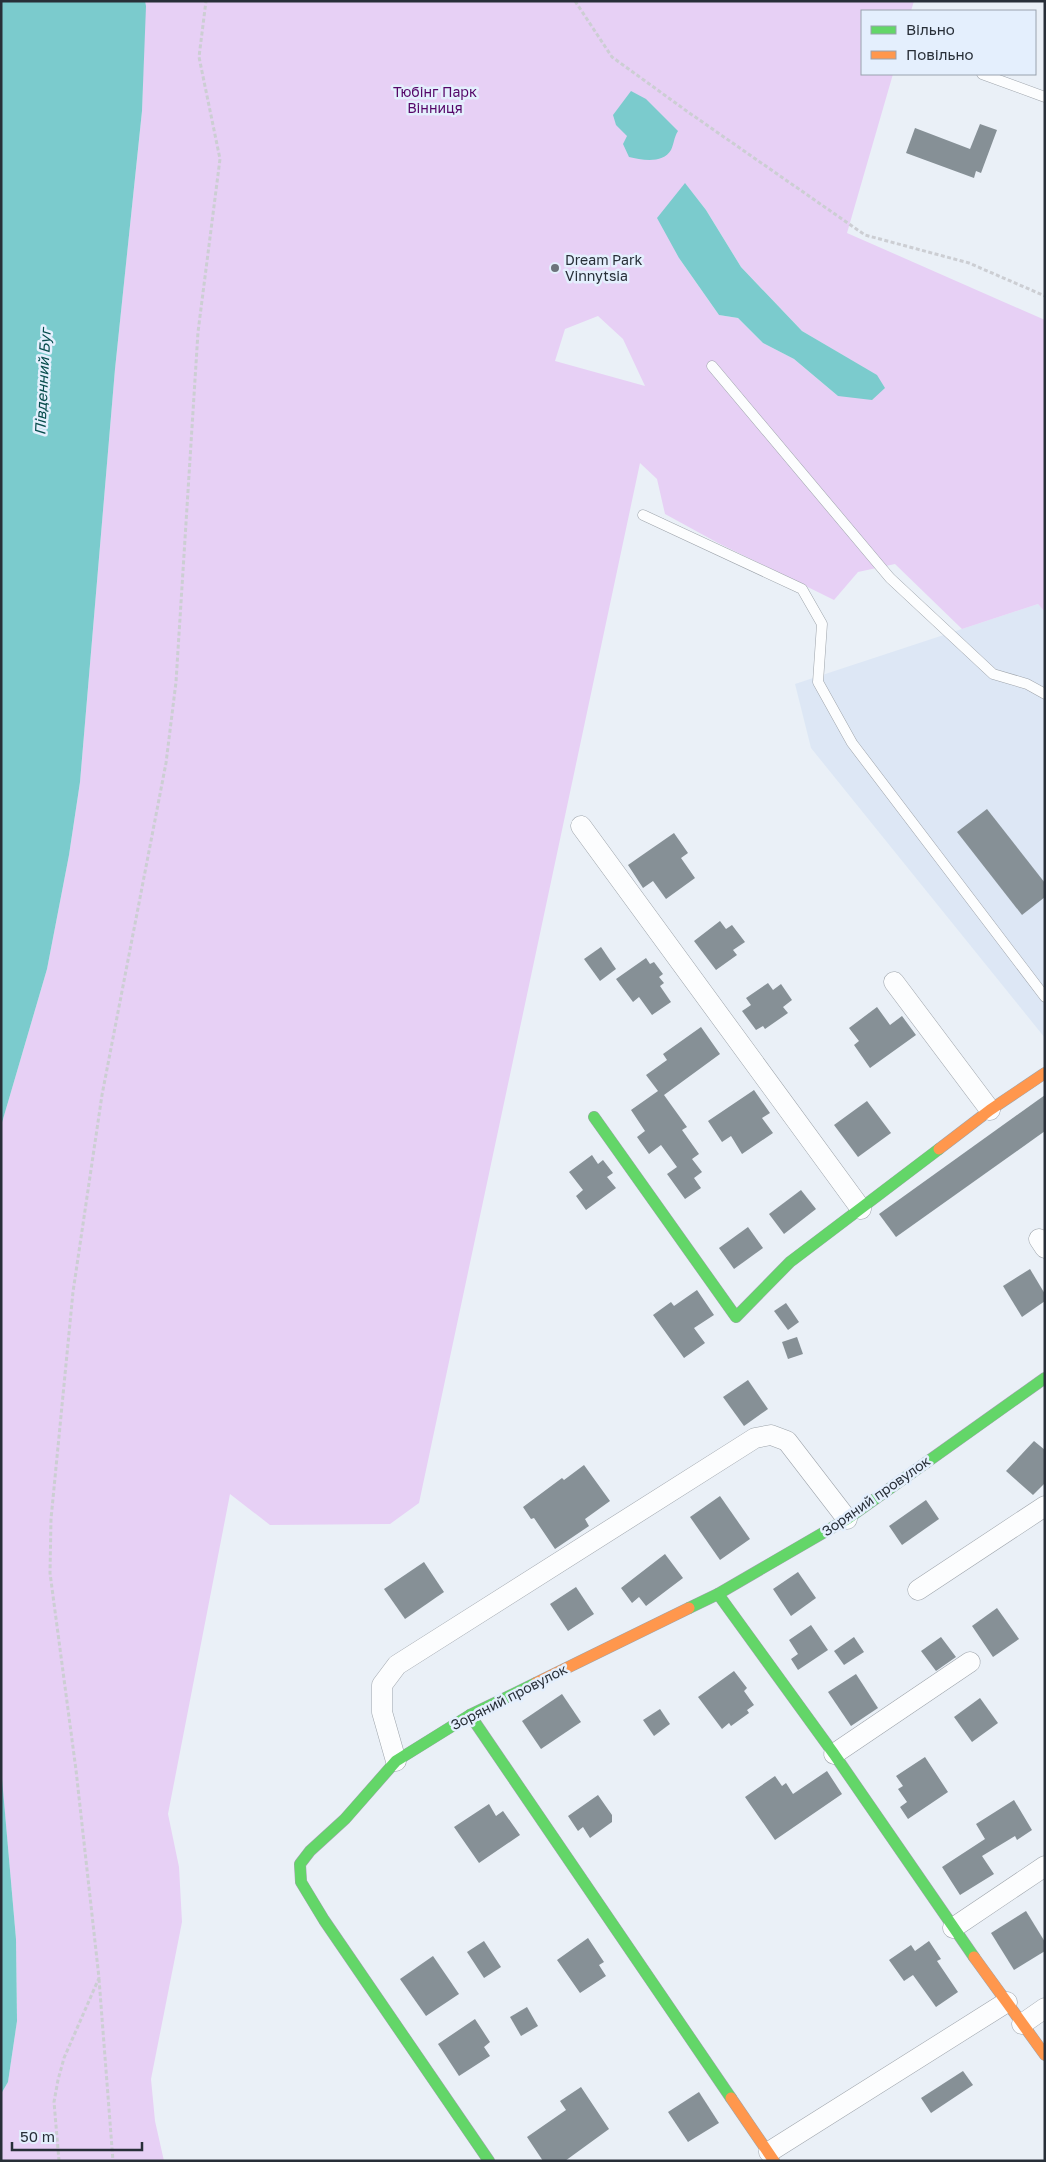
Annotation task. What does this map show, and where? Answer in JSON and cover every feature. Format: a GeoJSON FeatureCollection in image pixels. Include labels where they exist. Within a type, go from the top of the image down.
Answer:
{"type":"FeatureCollection","features":[{"type":"Feature","properties":{"kind":"street"},"geometry":{"type":"LineString","coordinates":[[581,826],[861,1209]]}},
{"type":"Feature","properties":{"kind":"street"},"geometry":{"type":"LineString","coordinates":[[894,982],[990,1110]]}},
{"type":"Feature","properties":{"kind":"street"},"geometry":{"type":"LineString","coordinates":[[594,1117],[736,1317],[790,1262],[990,1110],[1045,1073]]}},
{"type":"Feature","properties":{"kind":"street","name":"Зоряний провулок"},"geometry":{"type":"LineString","coordinates":[[489,2161],[324,1920],[301,1882],[300,1864],[310,1851],[344,1819],[396,1761],[470,1715],[718,1594],[847,1519],[1045,1378]]}},
{"type":"Feature","properties":{"kind":"street"},"geometry":{"type":"LineString","coordinates":[[396,1761],[382,1712],[382,1685],[397,1665],[755,1438],[771,1435],[787,1441],[847,1519]]}},
{"type":"Feature","properties":{"kind":"street"},"geometry":{"type":"LineString","coordinates":[[918,1590],[1045,1506]]}},
{"type":"Feature","properties":{"kind":"street"},"geometry":{"type":"LineString","coordinates":[[718,1594],[834,1754],[953,1928],[1045,2055]]}},
{"type":"Feature","properties":{"kind":"street"},"geometry":{"type":"LineString","coordinates":[[834,1754],[970,1662]]}},
{"type":"Feature","properties":{"kind":"street"},"geometry":{"type":"LineString","coordinates":[[470,1715],[772,2156],[1007,2002]]}},
{"type":"Feature","properties":{"kind":"street"},"geometry":{"type":"LineString","coordinates":[[953,1928],[1045,1866]]}},
{"type":"Feature","properties":{"kind":"street"},"geometry":{"type":"LineString","coordinates":[[1022,2024],[1045,2008]]}},
{"type":"Feature","properties":{"kind":"lane"},"geometry":{"type":"LineString","coordinates":[[985,75],[1045,98]]}},
{"type":"Feature","properties":{"kind":"lane"},"geometry":{"type":"LineString","coordinates":[[712,366],[890,578],[993,674],[1027,684],[1045,694]]}},
{"type":"Feature","properties":{"kind":"lane"},"geometry":{"type":"LineString","coordinates":[[644,514],[802,589],[822,624],[818,682],[852,743],[1045,997]]}},
{"type":"Feature","properties":{"kind":"path"},"geometry":{"type":"LineString","coordinates":[[113,2161],[99,1978],[76,1770],[50,1573],[51,1520],[73,1292],[102,1095],[166,763],[176,682],[198,332],[220,159],[199,57],[206,1]]}},
{"type":"Feature","properties":{"kind":"path"},"geometry":{"type":"LineString","coordinates":[[575,1],[612,57],[865,235],[969,263],[1045,296]]}},
{"type":"Feature","properties":{"kind":"path"},"geometry":{"type":"LineString","coordinates":[[59,2161],[54,2102],[58,2080],[64,2058],[99,1978]]}},
{"type":"Feature","properties":{"kind":"shaded area"},"geometry":{"type":"Polygon","coordinates":[[[1038,604],[1045,612],[1045,1038],[811,748],[795,684],[1038,604]]]}},
{"type":"Feature","properties":{"kind":"green space","name":"Тюбінг Парк Вінниця"},"geometry":{"type":"Polygon","coordinates":[[[145,1],[914,1],[911,10],[861,10],[861,75],[893,75],[847,233],[1045,320],[1045,612],[1038,604],[962,629],[895,564],[858,572],[834,600],[718,543],[665,514],[657,479],[640,463],[419,1503],[390,1524],[270,1525],[230,1494],[168,1814],[179,1867],[182,1922],[151,2079],[155,2121],[164,2161],[1,2161],[1,2094],[8,2082],[17,2021],[16,1939],[1,1767],[1,1126],[47,969],[69,855],[80,782],[115,369],[142,111],[145,1]],[[685,184],[679,258],[719,315],[738,318],[763,343],[794,359],[838,396],[876,375],[802,331],[741,267],[706,210],[685,184]],[[598,316],[565,329],[555,361],[645,386],[623,339],[598,316]]]}},
{"type":"Feature","properties":{"kind":"water","name":"Південний Буг"},"geometry":{"type":"Polygon","coordinates":[[[1,1],[145,1],[146,6],[142,111],[115,369],[80,782],[69,855],[47,969],[1,1126],[1,1]]]}},
{"type":"Feature","properties":{"kind":"water"},"geometry":{"type":"Polygon","coordinates":[[[631,91],[646,99],[678,131],[671,150],[663,157],[652,160],[629,157],[623,144],[627,136],[616,125],[613,115],[631,91]]]}},
{"type":"Feature","properties":{"kind":"water"},"geometry":{"type":"Polygon","coordinates":[[[685,183],[706,210],[741,267],[802,331],[877,375],[885,388],[872,400],[838,396],[794,359],[763,343],[738,318],[719,315],[679,258],[657,218],[685,183]]]}},
{"type":"Feature","properties":{"kind":"water"},"geometry":{"type":"Polygon","coordinates":[[[1,1767],[16,1939],[17,2021],[8,2082],[1,2094],[1,1767]]]}},
{"type":"Feature","properties":{"kind":"building"},"geometry":{"type":"Polygon","coordinates":[[[980,124],[997,130],[981,173],[976,171],[974,178],[906,153],[915,128],[970,149],[980,124]]]}},
{"type":"Feature","properties":{"kind":"building"},"geometry":{"type":"Polygon","coordinates":[[[987,809],[1045,883],[1045,897],[1022,915],[957,832],[987,809]]]}},
{"type":"Feature","properties":{"kind":"building"},"geometry":{"type":"Polygon","coordinates":[[[674,833],[688,853],[681,858],[695,878],[666,899],[653,881],[643,888],[628,865],[674,833]]]}},
{"type":"Feature","properties":{"kind":"building"},"geometry":{"type":"Polygon","coordinates":[[[720,921],[726,929],[732,925],[745,942],[733,950],[737,955],[716,970],[694,941],[720,921]]]}},
{"type":"Feature","properties":{"kind":"building"},"geometry":{"type":"Polygon","coordinates":[[[601,947],[616,969],[600,981],[584,959],[601,947]]]}},
{"type":"Feature","properties":{"kind":"building"},"geometry":{"type":"Polygon","coordinates":[[[646,958],[650,964],[654,962],[663,974],[659,977],[664,983],[660,986],[671,1002],[652,1015],[639,997],[633,1002],[616,979],[646,958]]]}},
{"type":"Feature","properties":{"kind":"building"},"geometry":{"type":"Polygon","coordinates":[[[768,983],[773,990],[781,984],[792,1000],[783,1007],[788,1013],[765,1029],[763,1026],[756,1030],[742,1011],[751,1005],[746,998],[768,983]]]}},
{"type":"Feature","properties":{"kind":"building"},"geometry":{"type":"Polygon","coordinates":[[[877,1007],[890,1025],[902,1016],[916,1035],[870,1068],[854,1045],[859,1041],[849,1028],[877,1007]]]}},
{"type":"Feature","properties":{"kind":"building"},"geometry":{"type":"Polygon","coordinates":[[[701,1027],[720,1054],[664,1095],[687,1127],[682,1130],[699,1154],[692,1159],[702,1172],[694,1178],[701,1188],[685,1199],[667,1174],[677,1167],[661,1145],[649,1154],[637,1137],[645,1131],[631,1110],[658,1091],[646,1075],[667,1060],[663,1054],[701,1027]]]}},
{"type":"Feature","properties":{"kind":"building"},"geometry":{"type":"Polygon","coordinates":[[[754,1090],[770,1113],[762,1118],[773,1133],[742,1154],[731,1136],[722,1142],[708,1121],[754,1090]]]}},
{"type":"Feature","properties":{"kind":"building"},"geometry":{"type":"Polygon","coordinates":[[[1045,1095],[1045,1131],[896,1237],[879,1214],[1045,1095]]]}},
{"type":"Feature","properties":{"kind":"building"},"geometry":{"type":"Polygon","coordinates":[[[867,1101],[891,1133],[858,1157],[834,1125],[867,1101]]]}},
{"type":"Feature","properties":{"kind":"building"},"geometry":{"type":"Polygon","coordinates":[[[592,1155],[598,1164],[603,1160],[613,1173],[607,1177],[616,1188],[586,1210],[576,1196],[583,1190],[569,1172],[592,1155]]]}},
{"type":"Feature","properties":{"kind":"building"},"geometry":{"type":"Polygon","coordinates":[[[801,1190],[816,1209],[784,1234],[769,1214],[801,1190]]]}},
{"type":"Feature","properties":{"kind":"building"},"geometry":{"type":"Polygon","coordinates":[[[748,1227],[763,1248],[734,1269],[719,1248],[748,1227]]]}},
{"type":"Feature","properties":{"kind":"building"},"geometry":{"type":"Polygon","coordinates":[[[1030,1269],[1045,1294],[1045,1301],[1022,1317],[1003,1286],[1030,1269]]]}},
{"type":"Feature","properties":{"kind":"building"},"geometry":{"type":"Polygon","coordinates":[[[697,1290],[714,1315],[694,1328],[705,1343],[684,1358],[653,1315],[671,1302],[674,1306],[697,1290]]]}},
{"type":"Feature","properties":{"kind":"building"},"geometry":{"type":"Polygon","coordinates":[[[786,1303],[799,1322],[788,1330],[774,1311],[786,1303]]]}},
{"type":"Feature","properties":{"kind":"building"},"geometry":{"type":"Polygon","coordinates":[[[797,1337],[803,1354],[788,1359],[782,1342],[797,1337]]]}},
{"type":"Feature","properties":{"kind":"building"},"geometry":{"type":"Polygon","coordinates":[[[748,1380],[768,1409],[744,1426],[723,1397],[748,1380]]]}},
{"type":"Feature","properties":{"kind":"building"},"geometry":{"type":"Polygon","coordinates":[[[1034,1441],[1045,1450],[1045,1483],[1033,1495],[1006,1471],[1034,1441]]]}},
{"type":"Feature","properties":{"kind":"building"},"geometry":{"type":"Polygon","coordinates":[[[584,1465],[610,1501],[585,1519],[589,1526],[555,1549],[534,1518],[531,1519],[523,1507],[562,1478],[564,1480],[584,1465]]]}},
{"type":"Feature","properties":{"kind":"building"},"geometry":{"type":"Polygon","coordinates":[[[720,1496],[750,1539],[720,1560],[690,1517],[720,1496]]]}},
{"type":"Feature","properties":{"kind":"building"},"geometry":{"type":"Polygon","coordinates":[[[926,1500],[939,1519],[902,1545],[889,1526],[926,1500]]]}},
{"type":"Feature","properties":{"kind":"building"},"geometry":{"type":"Polygon","coordinates":[[[665,1554],[683,1578],[646,1606],[639,1597],[632,1603],[621,1588],[665,1554]]]}},
{"type":"Feature","properties":{"kind":"building"},"geometry":{"type":"Polygon","coordinates":[[[424,1562],[444,1592],[405,1619],[384,1589],[424,1562]]]}},
{"type":"Feature","properties":{"kind":"building"},"geometry":{"type":"Polygon","coordinates":[[[798,1572],[816,1598],[791,1616],[773,1589],[798,1572]]]}},
{"type":"Feature","properties":{"kind":"building"},"geometry":{"type":"Polygon","coordinates":[[[576,1587],[594,1614],[568,1631],[550,1604],[576,1587]]]}},
{"type":"Feature","properties":{"kind":"building"},"geometry":{"type":"Polygon","coordinates":[[[997,1608],[1019,1639],[993,1657],[972,1626],[997,1608]]]}},
{"type":"Feature","properties":{"kind":"building"},"geometry":{"type":"Polygon","coordinates":[[[811,1625],[828,1650],[798,1670],[791,1659],[798,1654],[789,1640],[811,1625]]]}},
{"type":"Feature","properties":{"kind":"building"},"geometry":{"type":"Polygon","coordinates":[[[854,1637],[864,1652],[844,1665],[834,1651],[854,1637]]]}},
{"type":"Feature","properties":{"kind":"building"},"geometry":{"type":"Polygon","coordinates":[[[941,1637],[956,1657],[936,1671],[921,1651],[941,1637]]]}},
{"type":"Feature","properties":{"kind":"building"},"geometry":{"type":"Polygon","coordinates":[[[734,1671],[747,1688],[744,1691],[754,1705],[747,1710],[749,1713],[731,1726],[729,1723],[722,1729],[698,1697],[734,1671]]]}},
{"type":"Feature","properties":{"kind":"building"},"geometry":{"type":"Polygon","coordinates":[[[856,1674],[878,1708],[851,1726],[828,1692],[856,1674]]]}},
{"type":"Feature","properties":{"kind":"building"},"geometry":{"type":"Polygon","coordinates":[[[562,1694],[581,1722],[541,1749],[522,1721],[562,1694]]]}},
{"type":"Feature","properties":{"kind":"building"},"geometry":{"type":"Polygon","coordinates":[[[980,1698],[998,1723],[972,1742],[954,1717],[980,1698]]]}},
{"type":"Feature","properties":{"kind":"building"},"geometry":{"type":"Polygon","coordinates":[[[660,1709],[670,1724],[654,1736],[643,1720],[660,1709]]]}},
{"type":"Feature","properties":{"kind":"building"},"geometry":{"type":"Polygon","coordinates":[[[925,1757],[948,1792],[908,1819],[900,1807],[907,1802],[898,1789],[903,1786],[896,1776],[925,1757]]]}},
{"type":"Feature","properties":{"kind":"building"},"geometry":{"type":"Polygon","coordinates":[[[827,1771],[842,1794],[775,1840],[745,1797],[775,1776],[782,1786],[786,1783],[793,1794],[827,1771]]]}},
{"type":"Feature","properties":{"kind":"building"},"geometry":{"type":"Polygon","coordinates":[[[598,1795],[612,1815],[612,1822],[590,1838],[583,1827],[578,1831],[568,1816],[598,1795]]]}},
{"type":"Feature","properties":{"kind":"building"},"geometry":{"type":"Polygon","coordinates":[[[1014,1800],[1032,1830],[1017,1840],[1015,1836],[982,1856],[994,1874],[960,1895],[942,1867],[985,1839],[976,1824],[1014,1800]]]}},
{"type":"Feature","properties":{"kind":"building"},"geometry":{"type":"Polygon","coordinates":[[[489,1804],[496,1816],[503,1811],[520,1835],[479,1863],[454,1827],[489,1804]]]}},
{"type":"Feature","properties":{"kind":"building"},"geometry":{"type":"Polygon","coordinates":[[[1026,1911],[1045,1942],[1045,1951],[1014,1970],[991,1933],[1026,1911]]]}},
{"type":"Feature","properties":{"kind":"building"},"geometry":{"type":"Polygon","coordinates":[[[588,1938],[604,1962],[599,1965],[606,1976],[580,1993],[557,1960],[588,1938]]]}},
{"type":"Feature","properties":{"kind":"building"},"geometry":{"type":"Polygon","coordinates":[[[484,1941],[501,1967],[484,1978],[467,1952],[484,1941]]]}},
{"type":"Feature","properties":{"kind":"building"},"geometry":{"type":"Polygon","coordinates":[[[929,1941],[941,1959],[937,1961],[958,1992],[936,2007],[913,1975],[904,1981],[889,1960],[911,1945],[915,1951],[929,1941]]]}},
{"type":"Feature","properties":{"kind":"building"},"geometry":{"type":"Polygon","coordinates":[[[433,1956],[459,1994],[426,2016],[400,1979],[433,1956]]]}},
{"type":"Feature","properties":{"kind":"building"},"geometry":{"type":"Polygon","coordinates":[[[527,2007],[538,2026],[521,2036],[510,2017],[527,2007]]]}},
{"type":"Feature","properties":{"kind":"building"},"geometry":{"type":"Polygon","coordinates":[[[475,2019],[490,2042],[484,2047],[490,2056],[459,2076],[438,2044],[475,2019]]]}},
{"type":"Feature","properties":{"kind":"building"},"geometry":{"type":"Polygon","coordinates":[[[963,2071],[973,2085],[931,2113],[921,2098],[963,2071]]]}},
{"type":"Feature","properties":{"kind":"building"},"geometry":{"type":"Polygon","coordinates":[[[581,2087],[609,2129],[565,2161],[543,2161],[527,2137],[566,2110],[560,2101],[581,2087]]]}},
{"type":"Feature","properties":{"kind":"building"},"geometry":{"type":"Polygon","coordinates":[[[699,2092],[719,2123],[688,2142],[668,2112],[699,2092]]]}},
{"type":"Feature","properties":{"kind":"traffic: fast"},"geometry":{"type":"LineString","coordinates":[[594,1117],[736,1317],[790,1262],[939,1149]]}},
{"type":"Feature","properties":{"kind":"traffic: fast"},"geometry":{"type":"LineString","coordinates":[[689,1608],[718,1594],[847,1519],[1045,1378]]}},
{"type":"Feature","properties":{"kind":"traffic: fast"},"geometry":{"type":"LineString","coordinates":[[718,1594],[834,1754],[974,1957]]}},
{"type":"Feature","properties":{"kind":"traffic: fast"},"geometry":{"type":"LineString","coordinates":[[489,2161],[324,1920],[301,1882],[300,1864],[310,1851],[345,1819],[396,1761],[470,1715],[536,1683]]}},
{"type":"Feature","properties":{"kind":"traffic: fast"},"geometry":{"type":"LineString","coordinates":[[470,1715],[731,2098]]}},
{"type":"Feature","properties":{"kind":"traffic: slow"},"geometry":{"type":"LineString","coordinates":[[939,1149],[990,1110],[1045,1073]]}},
{"type":"Feature","properties":{"kind":"traffic: slow"},"geometry":{"type":"LineString","coordinates":[[536,1683],[689,1608]]}},
{"type":"Feature","properties":{"kind":"traffic: slow"},"geometry":{"type":"LineString","coordinates":[[974,1957],[1045,2055]]}},
{"type":"Feature","properties":{"kind":"traffic: slow"},"geometry":{"type":"LineString","coordinates":[[731,2098],[774,2161]]}},
{"type":"Feature","properties":{"kind":"place","name":"Dream Park Vinnytsia"},"geometry":{"type":"Point","coordinates":[555,268]}}]}
